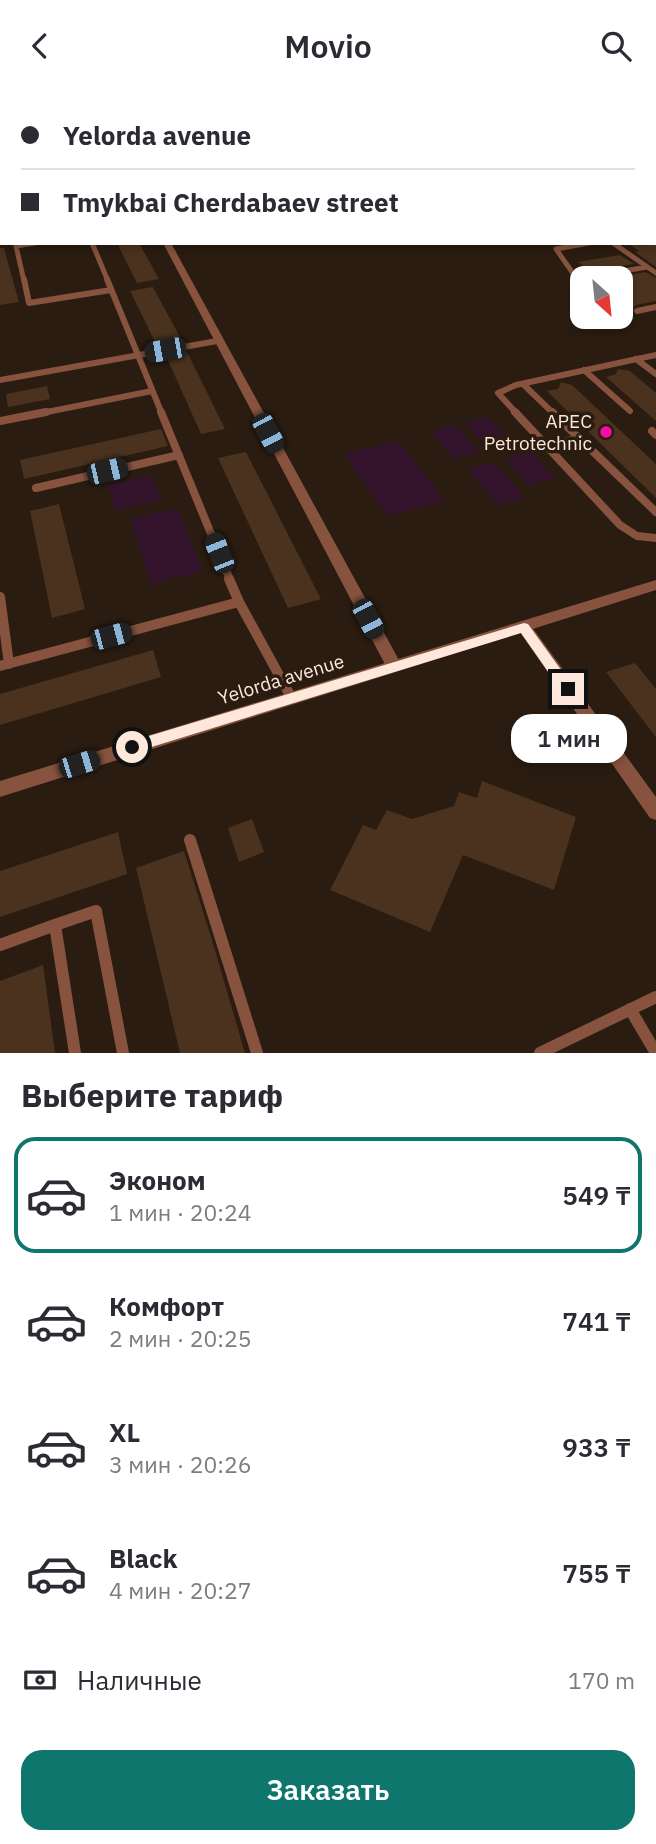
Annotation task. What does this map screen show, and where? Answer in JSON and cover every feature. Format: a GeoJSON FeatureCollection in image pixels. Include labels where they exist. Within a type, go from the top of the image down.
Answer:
{"type":"FeatureCollection","features":[{"type":"Feature","properties":{"kind":"street"},"geometry":{"type":"LineString","coordinates":[[168,245],[394,666]]}},
{"type":"Feature","properties":{"kind":"street","name":"Yelorda avenue"},"geometry":{"type":"LineString","coordinates":[[0,789],[656,585]]}},
{"type":"Feature","properties":{"kind":"street"},"geometry":{"type":"LineString","coordinates":[[524,627],[656,812]]}},
{"type":"Feature","properties":{"kind":"lane"},"geometry":{"type":"LineString","coordinates":[[22,245],[16,246],[29,303],[111,290]]}},
{"type":"Feature","properties":{"kind":"lane"},"geometry":{"type":"LineString","coordinates":[[93,245],[239,602],[290,697]]}},
{"type":"Feature","properties":{"kind":"lane"},"geometry":{"type":"LineString","coordinates":[[578,245],[556,249],[577,279],[647,267]]}},
{"type":"Feature","properties":{"kind":"lane"},"geometry":{"type":"LineString","coordinates":[[616,245],[656,273]]}},
{"type":"Feature","properties":{"kind":"lane"},"geometry":{"type":"LineString","coordinates":[[637,310],[656,307]]}},
{"type":"Feature","properties":{"kind":"lane"},"geometry":{"type":"LineString","coordinates":[[0,380],[218,341]]}},
{"type":"Feature","properties":{"kind":"lane"},"geometry":{"type":"LineString","coordinates":[[656,355],[523,384],[498,393],[620,525],[633,535],[656,538]]}},
{"type":"Feature","properties":{"kind":"lane"},"geometry":{"type":"LineString","coordinates":[[636,359],[656,375]]}},
{"type":"Feature","properties":{"kind":"lane"},"geometry":{"type":"LineString","coordinates":[[584,370],[630,411]]}},
{"type":"Feature","properties":{"kind":"lane"},"geometry":{"type":"LineString","coordinates":[[523,384],[656,512]]}},
{"type":"Feature","properties":{"kind":"lane"},"geometry":{"type":"LineString","coordinates":[[0,421],[152,391]]}},
{"type":"Feature","properties":{"kind":"lane"},"geometry":{"type":"LineString","coordinates":[[546,446],[579,438]]}},
{"type":"Feature","properties":{"kind":"lane"},"geometry":{"type":"LineString","coordinates":[[36,488],[179,455]]}},
{"type":"Feature","properties":{"kind":"lane"},"geometry":{"type":"LineString","coordinates":[[0,597],[4,665],[239,602]]}},
{"type":"Feature","properties":{"kind":"lane"},"geometry":{"type":"LineString","coordinates":[[190,840],[257,1053]]}},
{"type":"Feature","properties":{"kind":"lane"},"geometry":{"type":"LineString","coordinates":[[0,945],[96,911],[123,1053]]}},
{"type":"Feature","properties":{"kind":"lane"},"geometry":{"type":"LineString","coordinates":[[55,925],[75,1053]]}},
{"type":"Feature","properties":{"kind":"lane"},"geometry":{"type":"LineString","coordinates":[[540,1053],[656,996]]}},
{"type":"Feature","properties":{"kind":"lane"},"geometry":{"type":"LineString","coordinates":[[630,1009],[656,1053]]}},
{"type":"Feature","properties":{"kind":"shaded area"},"geometry":{"type":"Polygon","coordinates":[[[487,417],[511,442],[487,448],[465,423],[487,417]]]}},
{"type":"Feature","properties":{"kind":"shaded area"},"geometry":{"type":"Polygon","coordinates":[[[455,425],[479,453],[454,459],[431,431],[455,425]]]}},
{"type":"Feature","properties":{"kind":"shaded area"},"geometry":{"type":"Polygon","coordinates":[[[398,441],[445,501],[387,516],[344,454],[398,441]]]}},
{"type":"Feature","properties":{"kind":"shaded area"},"geometry":{"type":"Polygon","coordinates":[[[531,452],[555,478],[528,485],[505,458],[531,452]]]}},
{"type":"Feature","properties":{"kind":"shaded area"},"geometry":{"type":"Polygon","coordinates":[[[494,463],[525,498],[497,505],[468,469],[494,463]]]}},
{"type":"Feature","properties":{"kind":"shaded area"},"geometry":{"type":"Polygon","coordinates":[[[152,475],[161,500],[115,510],[108,485],[152,475]]]}},
{"type":"Feature","properties":{"kind":"shaded area"},"geometry":{"type":"Polygon","coordinates":[[[178,508],[202,571],[151,584],[131,519],[178,508]]]}},
{"type":"Feature","properties":{"kind":"building"},"geometry":{"type":"Polygon","coordinates":[[[118,245],[140,245],[159,279],[137,283],[118,245]]]}},
{"type":"Feature","properties":{"kind":"building"},"geometry":{"type":"Polygon","coordinates":[[[630,245],[656,245],[656,267],[635,252],[639,251],[630,245]]]}},
{"type":"Feature","properties":{"kind":"building"},"geometry":{"type":"Polygon","coordinates":[[[0,248],[4,248],[19,302],[0,305],[0,248]]]}},
{"type":"Feature","properties":{"kind":"building"},"geometry":{"type":"Polygon","coordinates":[[[620,255],[634,264],[584,266],[578,262],[620,255]]]}},
{"type":"Feature","properties":{"kind":"building"},"geometry":{"type":"Polygon","coordinates":[[[646,272],[656,278],[656,301],[634,307],[634,274],[646,272]]]}},
{"type":"Feature","properties":{"kind":"building"},"geometry":{"type":"Polygon","coordinates":[[[153,287],[182,341],[157,346],[130,291],[153,287]]]}},
{"type":"Feature","properties":{"kind":"building"},"geometry":{"type":"Polygon","coordinates":[[[187,352],[225,429],[201,434],[166,356],[187,352]]]}},
{"type":"Feature","properties":{"kind":"building"},"geometry":{"type":"Polygon","coordinates":[[[618,369],[630,371],[656,393],[656,421],[606,377],[616,374],[618,369]]]}},
{"type":"Feature","properties":{"kind":"building","name":"APEC Petrotechnic"},"geometry":{"type":"Polygon","coordinates":[[[561,382],[572,385],[656,464],[656,498],[547,391],[558,389],[561,382]]]}},
{"type":"Feature","properties":{"kind":"building"},"geometry":{"type":"Polygon","coordinates":[[[47,386],[50,399],[8,407],[6,394],[47,386]]]}},
{"type":"Feature","properties":{"kind":"building"},"geometry":{"type":"Polygon","coordinates":[[[161,429],[168,446],[24,479],[20,460],[161,429]]]}},
{"type":"Feature","properties":{"kind":"building"},"geometry":{"type":"Polygon","coordinates":[[[246,452],[321,599],[288,608],[218,458],[246,452]]]}},
{"type":"Feature","properties":{"kind":"building"},"geometry":{"type":"Polygon","coordinates":[[[59,504],[85,609],[52,618],[30,511],[59,504]]]}},
{"type":"Feature","properties":{"kind":"building"},"geometry":{"type":"Polygon","coordinates":[[[153,650],[161,677],[0,725],[0,694],[153,650]]]}},
{"type":"Feature","properties":{"kind":"building"},"geometry":{"type":"Polygon","coordinates":[[[635,663],[656,689],[656,737],[606,672],[635,663]]]}},
{"type":"Feature","properties":{"kind":"building"},"geometry":{"type":"Polygon","coordinates":[[[482,781],[576,817],[554,890],[463,855],[430,932],[330,890],[363,825],[376,830],[387,810],[412,819],[454,806],[459,792],[477,798],[482,781]]]}},
{"type":"Feature","properties":{"kind":"building"},"geometry":{"type":"Polygon","coordinates":[[[252,819],[264,852],[239,862],[228,828],[252,819]]]}},
{"type":"Feature","properties":{"kind":"building"},"geometry":{"type":"Polygon","coordinates":[[[118,832],[127,874],[0,917],[0,871],[118,832]]]}},
{"type":"Feature","properties":{"kind":"building"},"geometry":{"type":"Polygon","coordinates":[[[184,851],[245,1053],[180,1053],[136,868],[184,851]]]}},
{"type":"Feature","properties":{"kind":"building"},"geometry":{"type":"Polygon","coordinates":[[[43,965],[55,1053],[0,1053],[0,981],[43,965]]]}},
{"type":"Feature","properties":{"kind":"place","name":"APEC Petrotechnic"},"geometry":{"type":"Point","coordinates":[606,432]}},
{"type":"Feature","properties":{"kind":"route"},"geometry":{"type":"LineString","coordinates":[[132,747],[524,627],[568,689]]}}]}
